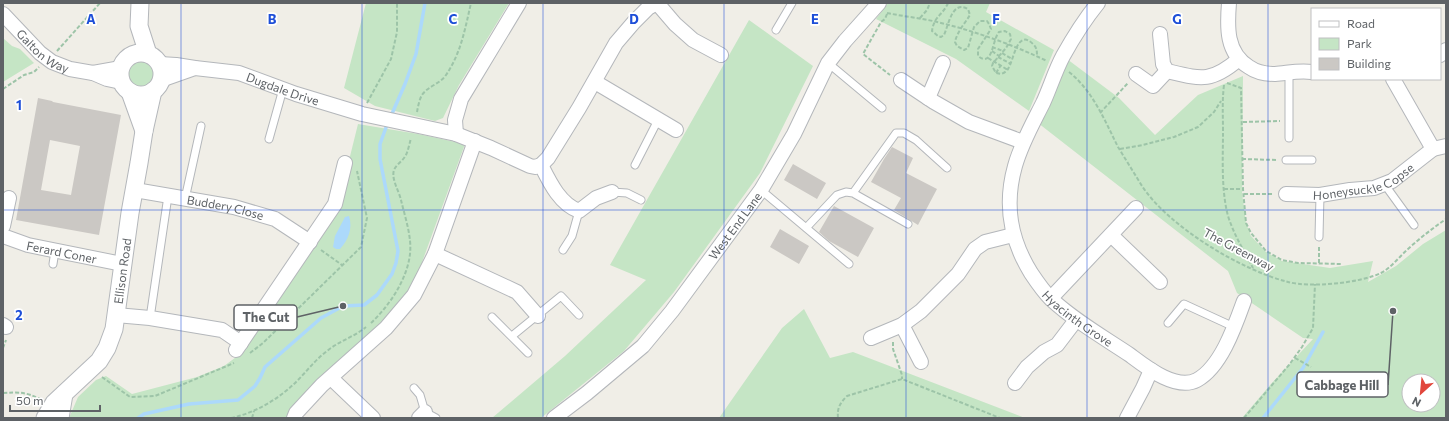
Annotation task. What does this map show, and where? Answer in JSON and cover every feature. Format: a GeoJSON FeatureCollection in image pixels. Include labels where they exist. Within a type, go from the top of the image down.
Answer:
{"type":"FeatureCollection","features":[{"type":"Feature","properties":{"kind":"street"},"geometry":{"type":"LineString","coordinates":[[140,3],[139,26],[151,69],[142,95],[124,81],[123,62],[151,69]]}},
{"type":"Feature","properties":{"kind":"street"},"geometry":{"type":"LineString","coordinates":[[456,134],[455,120],[461,99],[519,3]]}},
{"type":"Feature","properties":{"kind":"street"},"geometry":{"type":"LineString","coordinates":[[612,192],[596,198],[579,211],[572,208],[562,199],[550,182],[542,165],[555,148],[595,82],[616,43],[648,8],[657,3],[675,24],[693,40],[721,55]]}},
{"type":"Feature","properties":{"kind":"street","name":"Hyacinth Grove"},"geometry":{"type":"LineString","coordinates":[[1098,3],[1072,40],[1063,57],[1023,142],[1015,166],[1010,189],[1010,218],[1021,256],[1042,289],[1076,320],[1151,370],[1168,379],[1182,383],[1196,381],[1207,374],[1215,363],[1234,327],[1244,301]]}},
{"type":"Feature","properties":{"kind":"street"},"geometry":{"type":"LineString","coordinates":[[1229,3],[1229,38],[1232,50],[1239,59],[1260,73],[1275,74],[1289,72],[1311,72]]}},
{"type":"Feature","properties":{"kind":"street","name":"West End Lane"},"geometry":{"type":"LineString","coordinates":[[554,418],[587,393],[643,346],[677,305],[761,190],[794,134],[828,64],[845,40],[883,9]]}},
{"type":"Feature","properties":{"kind":"street","name":"Galton Way"},"geometry":{"type":"LineString","coordinates":[[3,14],[40,53],[52,62],[70,69],[93,73],[107,79],[124,81]]}},
{"type":"Feature","properties":{"kind":"street"},"geometry":{"type":"LineString","coordinates":[[1160,34],[1163,64],[1167,71],[1193,77],[1207,78],[1226,70],[1239,59]]}},
{"type":"Feature","properties":{"kind":"street"},"geometry":{"type":"LineString","coordinates":[[928,98],[943,62]]}},
{"type":"Feature","properties":{"kind":"street","name":"Dugdale Drive"},"geometry":{"type":"LineString","coordinates":[[151,69],[176,64],[195,68],[239,73],[283,89],[411,124],[456,134],[530,166],[535,167],[542,165]]}},
{"type":"Feature","properties":{"kind":"street","name":"Ellison Road"},"geometry":{"type":"LineString","coordinates":[[45,418],[54,404],[73,384],[100,361],[111,341],[144,132],[151,69]]}},
{"type":"Feature","properties":{"kind":"street"},"geometry":{"type":"LineString","coordinates":[[1136,74],[1153,86],[1167,71]]}},
{"type":"Feature","properties":{"kind":"street"},"geometry":{"type":"LineString","coordinates":[[901,80],[969,122],[1023,142]]}},
{"type":"Feature","properties":{"kind":"street","name":"Honeysuckle Copse"},"geometry":{"type":"LineString","coordinates":[[1286,194],[1320,195],[1386,185],[1439,147],[1394,80]]}},
{"type":"Feature","properties":{"kind":"street","name":"Ellison Road"},"geometry":{"type":"LineString","coordinates":[[124,81],[144,132]]}},
{"type":"Feature","properties":{"kind":"street"},"geometry":{"type":"LineString","coordinates":[[595,82],[676,130]]}},
{"type":"Feature","properties":{"kind":"street"},"geometry":{"type":"LineString","coordinates":[[294,418],[296,413],[331,378],[386,328],[414,295],[434,254],[475,141]]}},
{"type":"Feature","properties":{"kind":"street"},"geometry":{"type":"LineString","coordinates":[[116,316],[150,318],[222,330],[239,347],[335,204],[345,163]]}},
{"type":"Feature","properties":{"kind":"street","name":"Buddery Close"},"geometry":{"type":"LineString","coordinates":[[135,190],[234,207],[275,219],[310,242]]}},
{"type":"Feature","properties":{"kind":"street"},"geometry":{"type":"LineString","coordinates":[[3,226],[9,198]]}},
{"type":"Feature","properties":{"kind":"street"},"geometry":{"type":"LineString","coordinates":[[1051,298],[1136,208]]}},
{"type":"Feature","properties":{"kind":"street"},"geometry":{"type":"LineString","coordinates":[[871,338],[898,327],[921,311],[958,274],[975,249],[985,242],[1014,235]]}},
{"type":"Feature","properties":{"kind":"street","name":"Ferard Coner"},"geometry":{"type":"LineString","coordinates":[[3,236],[28,245],[54,258],[122,264]]}},
{"type":"Feature","properties":{"kind":"street"},"geometry":{"type":"LineString","coordinates":[[1111,236],[1160,282]]}},
{"type":"Feature","properties":{"kind":"street"},"geometry":{"type":"LineString","coordinates":[[434,254],[517,292],[538,316]]}},
{"type":"Feature","properties":{"kind":"street"},"geometry":{"type":"LineString","coordinates":[[1015,383],[1027,367],[1044,352],[1057,345],[1076,320]]}},
{"type":"Feature","properties":{"kind":"street"},"geometry":{"type":"LineString","coordinates":[[898,327],[921,362]]}},
{"type":"Feature","properties":{"kind":"street"},"geometry":{"type":"LineString","coordinates":[[1127,418],[1151,370]]}},
{"type":"Feature","properties":{"kind":"street"},"geometry":{"type":"LineString","coordinates":[[331,378],[374,418]]}},
{"type":"Feature","properties":{"kind":"street"},"geometry":{"type":"LineString","coordinates":[[60,418],[64,394]]}},
{"type":"Feature","properties":{"kind":"lane"},"geometry":{"type":"LineString","coordinates":[[776,30],[792,3]]}},
{"type":"Feature","properties":{"kind":"lane"},"geometry":{"type":"LineString","coordinates":[[828,64],[882,108]]}},
{"type":"Feature","properties":{"kind":"lane"},"geometry":{"type":"LineString","coordinates":[[1289,72],[1289,138]]}},
{"type":"Feature","properties":{"kind":"lane"},"geometry":{"type":"LineString","coordinates":[[269,138],[283,89]]}},
{"type":"Feature","properties":{"kind":"lane"},"geometry":{"type":"LineString","coordinates":[[635,166],[658,120]]}},
{"type":"Feature","properties":{"kind":"lane"},"geometry":{"type":"LineString","coordinates":[[185,199],[202,126]]}},
{"type":"Feature","properties":{"kind":"lane"},"geometry":{"type":"LineString","coordinates":[[853,193],[896,133],[904,133],[916,140],[948,168]]}},
{"type":"Feature","properties":{"kind":"lane"},"geometry":{"type":"LineString","coordinates":[[1286,160],[1312,160]]}},
{"type":"Feature","properties":{"kind":"lane"},"geometry":{"type":"LineString","coordinates":[[1386,185],[1414,225]]}},
{"type":"Feature","properties":{"kind":"lane"},"geometry":{"type":"LineString","coordinates":[[761,190],[849,264]]}},
{"type":"Feature","properties":{"kind":"lane"},"geometry":{"type":"LineString","coordinates":[[612,192],[627,193],[641,200]]}},
{"type":"Feature","properties":{"kind":"lane"},"geometry":{"type":"LineString","coordinates":[[806,228],[837,195],[846,192],[853,193],[908,224]]}},
{"type":"Feature","properties":{"kind":"lane"},"geometry":{"type":"LineString","coordinates":[[1319,237],[1320,195]]}},
{"type":"Feature","properties":{"kind":"lane"},"geometry":{"type":"LineString","coordinates":[[150,318],[168,196]]}},
{"type":"Feature","properties":{"kind":"lane"},"geometry":{"type":"LineString","coordinates":[[563,250],[572,236],[579,211]]}},
{"type":"Feature","properties":{"kind":"lane"},"geometry":{"type":"LineString","coordinates":[[512,336],[561,296],[579,315]]}},
{"type":"Feature","properties":{"kind":"lane"},"geometry":{"type":"LineString","coordinates":[[1168,323],[1184,304],[1234,327]]}},
{"type":"Feature","properties":{"kind":"lane"},"geometry":{"type":"LineString","coordinates":[[492,317],[528,353]]}},
{"type":"Feature","properties":{"kind":"lane"},"geometry":{"type":"LineString","coordinates":[[414,388],[420,395],[427,416]]}},
{"type":"Feature","properties":{"kind":"path"},"geometry":{"type":"LineString","coordinates":[[54,54],[100,3]]}},
{"type":"Feature","properties":{"kind":"path"},"geometry":{"type":"LineString","coordinates":[[368,111],[391,59],[397,32],[397,3]]}},
{"type":"Feature","properties":{"kind":"path"},"geometry":{"type":"LineString","coordinates":[[231,418],[255,410],[282,395],[314,362],[328,350],[364,329],[377,317],[391,299],[401,282],[410,254],[410,238],[401,198],[394,178],[394,171],[406,153],[411,124],[422,95],[444,78],[462,46],[471,3]]}},
{"type":"Feature","properties":{"kind":"path"},"geometry":{"type":"LineString","coordinates":[[920,18],[927,10],[930,3]]}},
{"type":"Feature","properties":{"kind":"path"},"geometry":{"type":"LineString","coordinates":[[948,3],[945,10],[934,21],[932,31],[938,36],[941,37],[944,35],[953,11],[963,6],[968,9],[970,15],[956,37],[955,42],[957,46],[964,50],[968,48],[974,27],[980,21],[987,21],[991,29],[977,52],[980,58],[988,58],[1008,70]]}},
{"type":"Feature","properties":{"kind":"path"},"geometry":{"type":"LineString","coordinates":[[901,80],[898,77],[896,80],[863,54],[881,22],[885,19],[883,9],[934,21],[995,39],[1049,62]]}},
{"type":"Feature","properties":{"kind":"path"},"geometry":{"type":"LineString","coordinates":[[988,58],[999,32],[1005,31],[1011,36],[1011,39],[1009,45],[994,61],[992,66],[996,73]]}},
{"type":"Feature","properties":{"kind":"path"},"geometry":{"type":"LineString","coordinates":[[996,73],[1001,74],[1008,70],[1016,47],[1021,41],[1026,40],[1031,42],[1036,47],[1037,56]]}},
{"type":"Feature","properties":{"kind":"path"},"geometry":{"type":"LineString","coordinates":[[992,47],[1003,52],[1012,59]]}},
{"type":"Feature","properties":{"kind":"path"},"geometry":{"type":"LineString","coordinates":[[992,51],[1011,64]]}},
{"type":"Feature","properties":{"kind":"path"},"geometry":{"type":"LineString","coordinates":[[996,73],[1001,65]]}},
{"type":"Feature","properties":{"kind":"path"},"geometry":{"type":"LineString","coordinates":[[3,89],[24,75],[34,72]]}},
{"type":"Feature","properties":{"kind":"path","name":"The Greenway"},"geometry":{"type":"LineString","coordinates":[[1068,72],[1080,81],[1092,97],[1120,149],[1145,190],[1160,208],[1210,246],[1254,269],[1289,283],[1342,283],[1381,273],[1395,263],[1407,249],[1446,219]]}},
{"type":"Feature","properties":{"kind":"path"},"geometry":{"type":"LineString","coordinates":[[1100,113],[1136,74]]}},
{"type":"Feature","properties":{"kind":"path"},"geometry":{"type":"LineString","coordinates":[[1225,82],[1241,88],[1243,194],[1246,223],[1251,233],[1266,251],[1282,260],[1298,263],[1341,264]]}},
{"type":"Feature","properties":{"kind":"path"},"geometry":{"type":"LineString","coordinates":[[1120,149],[1174,137],[1198,127],[1214,112],[1222,100],[1224,189],[1228,216],[1235,235],[1254,269]]}},
{"type":"Feature","properties":{"kind":"path"},"geometry":{"type":"LineString","coordinates":[[1242,122],[1289,121]]}},
{"type":"Feature","properties":{"kind":"path"},"geometry":{"type":"LineString","coordinates":[[1242,159],[1286,160]]}},
{"type":"Feature","properties":{"kind":"path"},"geometry":{"type":"LineString","coordinates":[[1224,189],[1243,189]]}},
{"type":"Feature","properties":{"kind":"path"},"geometry":{"type":"LineString","coordinates":[[1243,194],[1286,194]]}},
{"type":"Feature","properties":{"kind":"path"},"geometry":{"type":"LineString","coordinates":[[1319,237],[1319,264]]}},
{"type":"Feature","properties":{"kind":"path"},"geometry":{"type":"LineString","coordinates":[[310,242],[342,265]]}},
{"type":"Feature","properties":{"kind":"path"},"geometry":{"type":"LineString","coordinates":[[1244,418],[1272,386],[1294,357],[1313,328],[1315,284]]}},
{"type":"Feature","properties":{"kind":"path"},"geometry":{"type":"LineString","coordinates":[[898,327],[893,348],[902,379]]}},
{"type":"Feature","properties":{"kind":"path"},"geometry":{"type":"LineString","coordinates":[[1294,357],[1311,367]]}},
{"type":"Feature","properties":{"kind":"path"},"geometry":{"type":"LineString","coordinates":[[838,418],[837,409],[847,396],[902,379],[1000,418]]}},
{"type":"Feature","properties":{"kind":"path"},"geometry":{"type":"LineString","coordinates":[[3,393],[19,392],[44,400]]}},
{"type":"Feature","properties":{"kind":"path"},"geometry":{"type":"LineString","coordinates":[[252,418],[255,410]]}},
{"type":"Feature","properties":{"kind":"green space"},"geometry":{"type":"Polygon","coordinates":[[[366,3],[509,3],[459,85],[443,118],[435,121],[375,106],[344,88],[366,3]]]}},
{"type":"Feature","properties":{"kind":"green space"},"geometry":{"type":"Polygon","coordinates":[[[888,3],[990,3],[986,12],[1054,50],[1029,111],[956,59],[876,19],[888,3]]]}},
{"type":"Feature","properties":{"kind":"green space"},"geometry":{"type":"Polygon","coordinates":[[[749,20],[813,66],[760,173],[674,292],[624,351],[541,418],[492,418],[565,356],[646,280],[610,265],[749,20]]]}},
{"type":"Feature","properties":{"kind":"green space"},"geometry":{"type":"Polygon","coordinates":[[[3,38],[12,46],[20,49],[34,63],[3,82],[3,38]]]}},
{"type":"Feature","properties":{"kind":"green space"},"geometry":{"type":"Polygon","coordinates":[[[1067,59],[1119,98],[1155,135],[1198,95],[1243,76],[1242,193],[1246,223],[1251,236],[1266,252],[1282,261],[1330,268],[1373,261],[1368,282],[1396,266],[1423,244],[1446,230],[1446,418],[1242,418],[1313,339],[1303,338],[1237,293],[1228,271],[1038,123],[1067,59]]]}},
{"type":"Feature","properties":{"kind":"green space"},"geometry":{"type":"Polygon","coordinates":[[[141,60],[151,64],[155,74],[151,84],[141,88],[131,84],[127,74],[131,64],[141,60]]]}},
{"type":"Feature","properties":{"kind":"green space"},"geometry":{"type":"Polygon","coordinates":[[[358,124],[465,144],[413,287],[382,323],[290,418],[69,418],[78,397],[96,380],[106,376],[132,394],[197,377],[224,366],[243,352],[331,221],[337,209],[358,124]]]}},
{"type":"Feature","properties":{"kind":"green space"},"geometry":{"type":"Polygon","coordinates":[[[804,309],[830,358],[853,352],[1025,418],[719,418],[782,328],[804,309]]]}},
{"type":"Feature","properties":{"kind":"water"},"geometry":{"type":"Polygon","coordinates":[[[349,216],[350,230],[347,238],[340,249],[336,249],[333,247],[335,236],[345,217],[349,216]]]}},
{"type":"Feature","properties":{"kind":"building"},"geometry":{"type":"Polygon","coordinates":[[[38,98],[121,115],[99,235],[16,220],[38,98]],[[50,140],[41,190],[71,195],[80,146],[50,140]]]}},
{"type":"Feature","properties":{"kind":"building"},"geometry":{"type":"Polygon","coordinates":[[[892,147],[913,158],[906,173],[937,189],[918,225],[894,210],[901,198],[871,182],[892,147]]]}},
{"type":"Feature","properties":{"kind":"building"},"geometry":{"type":"Polygon","coordinates":[[[793,164],[826,183],[817,199],[784,180],[793,164]]]}},
{"type":"Feature","properties":{"kind":"building"},"geometry":{"type":"Polygon","coordinates":[[[834,206],[874,228],[858,257],[829,241],[819,232],[834,206]]]}},
{"type":"Feature","properties":{"kind":"building"},"geometry":{"type":"Polygon","coordinates":[[[780,229],[809,246],[799,264],[770,247],[780,229]]]}},
{"type":"Feature","properties":{"kind":"waterway"},"geometry":{"type":"LineString","coordinates":[[391,116],[416,54],[425,3]]}},
{"type":"Feature","properties":{"kind":"waterway"},"geometry":{"type":"LineString","coordinates":[[138,418],[144,414],[189,404],[238,400],[255,386],[265,367],[321,318],[343,306],[364,305],[377,295],[392,274],[398,251],[380,159],[380,144],[388,122]]}},
{"type":"Feature","properties":{"kind":"waterway"},"geometry":{"type":"LineString","coordinates":[[1263,418],[1303,368],[1323,332]]}},
{"type":"Feature","properties":{"kind":"place","name":"The Cut"},"geometry":{"type":"Point","coordinates":[343,306]}},
{"type":"Feature","properties":{"kind":"place","name":"Cabbage Hill"},"geometry":{"type":"Point","coordinates":[1393,311]}}]}
